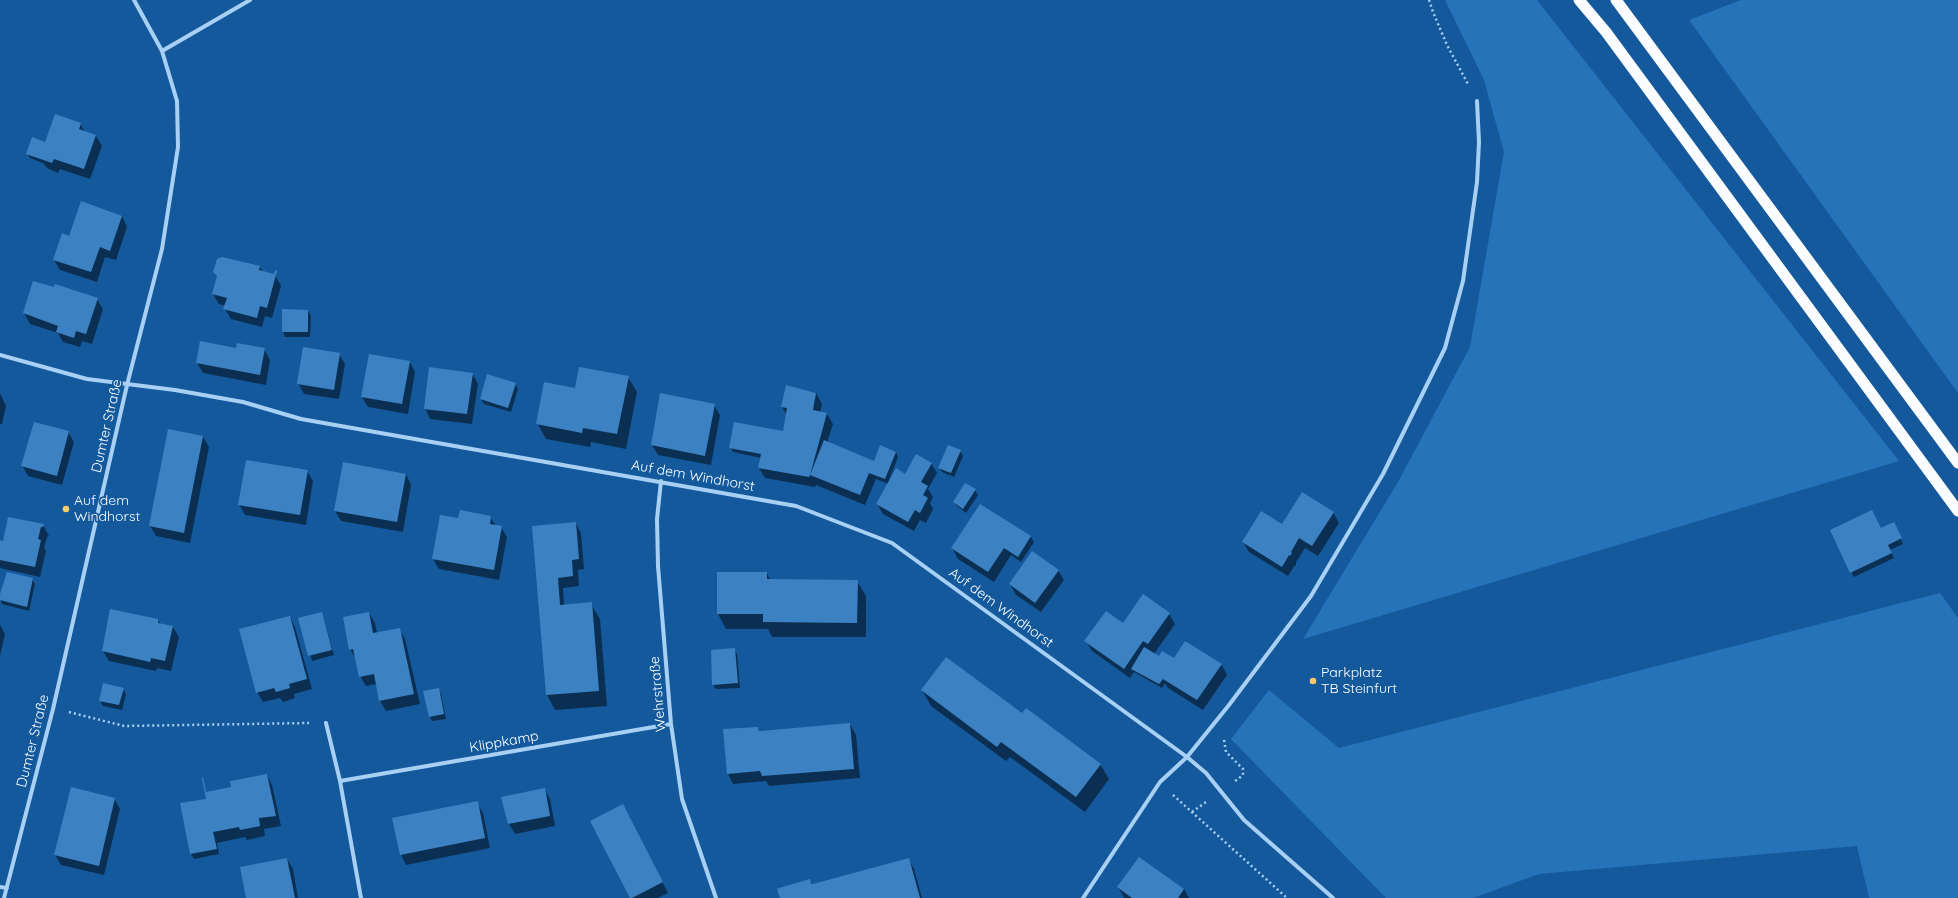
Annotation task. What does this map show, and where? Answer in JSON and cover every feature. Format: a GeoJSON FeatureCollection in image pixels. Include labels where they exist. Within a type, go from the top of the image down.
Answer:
{"type":"FeatureCollection","features":[{"type":"Feature","properties":{"kind":"highway"},"geometry":{"type":"LineString","coordinates":[[1579,0],[1606,32],[1958,511]]}},
{"type":"Feature","properties":{"kind":"highway"},"geometry":{"type":"LineString","coordinates":[[1616,0],[1636,25],[1958,463]]}},
{"type":"Feature","properties":{"kind":"street","name":"Dumter Straße"},"geometry":{"type":"LineString","coordinates":[[4,898],[53,708],[127,385],[162,249],[178,147],[178,100],[162,51],[134,0]]}},
{"type":"Feature","properties":{"kind":"street"},"geometry":{"type":"LineString","coordinates":[[162,51],[250,0]]}},
{"type":"Feature","properties":{"kind":"street"},"geometry":{"type":"LineString","coordinates":[[1083,898],[1160,782],[1187,757],[1234,699],[1311,596],[1384,474],[1445,348],[1462,281],[1477,182],[1480,142],[1477,101]]}},
{"type":"Feature","properties":{"kind":"street","name":"Auf dem Windhorst"},"geometry":{"type":"LineString","coordinates":[[0,355],[87,379],[175,390],[243,402],[301,419],[796,506],[892,543],[1206,772],[1244,820],[1333,898]]}},
{"type":"Feature","properties":{"kind":"street","name":"Wehrstraße"},"geometry":{"type":"LineString","coordinates":[[661,482],[657,519],[658,566],[671,724],[682,799],[716,898]]}},
{"type":"Feature","properties":{"kind":"street"},"geometry":{"type":"LineString","coordinates":[[326,723],[340,781],[360,898]]}},
{"type":"Feature","properties":{"kind":"street","name":"Klippkamp"},"geometry":{"type":"LineString","coordinates":[[340,781],[671,724]]}},
{"type":"Feature","properties":{"kind":"street"},"geometry":{"type":"LineString","coordinates":[[0,887],[7,888]]}},
{"type":"Feature","properties":{"kind":"path"},"geometry":{"type":"LineString","coordinates":[[1429,0],[1432,12],[1447,45],[1477,101]]}},
{"type":"Feature","properties":{"kind":"path"},"geometry":{"type":"LineString","coordinates":[[53,708],[124,726],[326,723]]}},
{"type":"Feature","properties":{"kind":"path"},"geometry":{"type":"LineString","coordinates":[[1192,812],[1243,775],[1243,769],[1226,752],[1224,743],[1225,735]]}},
{"type":"Feature","properties":{"kind":"path"},"geometry":{"type":"LineString","coordinates":[[1160,782],[1287,898]]}},
{"type":"Feature","properties":{"kind":"shaded area"},"geometry":{"type":"Polygon","coordinates":[[[1445,0],[1537,0],[1899,461],[1303,639],[1398,482],[1470,347],[1504,152],[1484,80],[1445,0]]]}},
{"type":"Feature","properties":{"kind":"shaded area"},"geometry":{"type":"Polygon","coordinates":[[[1741,0],[1958,0],[1958,393],[1689,20],[1741,0]]]}},
{"type":"Feature","properties":{"kind":"shaded area"},"geometry":{"type":"Polygon","coordinates":[[[1940,593],[1958,618],[1958,898],[1869,898],[1857,846],[1539,874],[1473,898],[1386,898],[1231,739],[1269,690],[1339,748],[1940,593]]]}},
{"type":"Feature","properties":{"kind":"building"},"geometry":{"type":"Polygon","coordinates":[[[55,114],[81,123],[79,129],[96,135],[84,169],[54,159],[52,163],[26,154],[32,137],[45,142],[55,114]]]}},
{"type":"Feature","properties":{"kind":"building"},"geometry":{"type":"Polygon","coordinates":[[[81,201],[122,216],[110,251],[100,247],[91,272],[53,260],[62,233],[69,236],[81,201]]]}},
{"type":"Feature","properties":{"kind":"building"},"geometry":{"type":"Polygon","coordinates":[[[222,257],[260,266],[259,270],[274,274],[275,270],[277,271],[267,308],[260,306],[257,318],[223,309],[227,298],[212,294],[217,276],[213,272],[217,259],[222,257]]]}},
{"type":"Feature","properties":{"kind":"building"},"geometry":{"type":"Polygon","coordinates":[[[33,281],[54,287],[55,284],[98,298],[86,334],[76,331],[74,338],[56,332],[58,326],[23,313],[33,281]]]}},
{"type":"Feature","properties":{"kind":"building"},"geometry":{"type":"Polygon","coordinates":[[[282,309],[308,310],[308,332],[282,332],[282,309]]]}},
{"type":"Feature","properties":{"kind":"building"},"geometry":{"type":"Polygon","coordinates":[[[200,341],[236,348],[237,343],[265,348],[260,375],[196,363],[200,341]]]}},
{"type":"Feature","properties":{"kind":"building"},"geometry":{"type":"Polygon","coordinates":[[[303,347],[340,353],[334,390],[297,384],[303,347]]]}},
{"type":"Feature","properties":{"kind":"building"},"geometry":{"type":"Polygon","coordinates":[[[369,354],[410,361],[402,404],[361,397],[369,354]]]}},
{"type":"Feature","properties":{"kind":"building"},"geometry":{"type":"Polygon","coordinates":[[[429,367],[473,373],[467,414],[424,409],[429,367]]]}},
{"type":"Feature","properties":{"kind":"building"},"geometry":{"type":"Polygon","coordinates":[[[579,367],[629,376],[617,434],[583,428],[582,433],[536,424],[544,382],[575,388],[579,367]]]}},
{"type":"Feature","properties":{"kind":"building"},"geometry":{"type":"Polygon","coordinates":[[[487,374],[516,383],[508,408],[480,399],[487,374]]]}},
{"type":"Feature","properties":{"kind":"building"},"geometry":{"type":"Polygon","coordinates":[[[786,385],[816,393],[813,410],[827,413],[809,477],[758,468],[761,454],[729,448],[734,422],[783,431],[787,408],[781,407],[786,385]]]}},
{"type":"Feature","properties":{"kind":"building"},"geometry":{"type":"Polygon","coordinates":[[[660,393],[715,404],[705,456],[651,445],[660,393]]]}},
{"type":"Feature","properties":{"kind":"building"},"geometry":{"type":"Polygon","coordinates":[[[34,422],[69,431],[57,476],[21,466],[34,422]]]}},
{"type":"Feature","properties":{"kind":"building"},"geometry":{"type":"Polygon","coordinates":[[[168,429],[203,436],[184,533],[149,526],[168,429]]]}},
{"type":"Feature","properties":{"kind":"building"},"geometry":{"type":"Polygon","coordinates":[[[824,440],[874,461],[880,445],[896,452],[885,479],[869,473],[860,495],[810,475],[824,440]]]}},
{"type":"Feature","properties":{"kind":"building"},"geometry":{"type":"Polygon","coordinates":[[[948,445],[961,450],[951,473],[938,468],[948,445]]]}},
{"type":"Feature","properties":{"kind":"building"},"geometry":{"type":"Polygon","coordinates":[[[916,454],[932,463],[921,482],[928,486],[923,495],[928,498],[920,513],[915,510],[908,522],[876,504],[896,468],[905,474],[916,454]]]}},
{"type":"Feature","properties":{"kind":"building"},"geometry":{"type":"Polygon","coordinates":[[[246,460],[308,470],[300,515],[238,505],[246,460]]]}},
{"type":"Feature","properties":{"kind":"building"},"geometry":{"type":"Polygon","coordinates":[[[343,462],[406,474],[397,522],[334,511],[343,462]]]}},
{"type":"Feature","properties":{"kind":"building"},"geometry":{"type":"Polygon","coordinates":[[[965,483],[976,489],[963,509],[953,502],[965,483]]]}},
{"type":"Feature","properties":{"kind":"building"},"geometry":{"type":"Polygon","coordinates":[[[1302,492],[1334,512],[1312,546],[1299,538],[1291,552],[1292,553],[1290,556],[1289,555],[1282,567],[1242,542],[1261,511],[1282,524],[1302,492]]]}},
{"type":"Feature","properties":{"kind":"building"},"geometry":{"type":"Polygon","coordinates":[[[980,504],[1031,536],[1018,557],[1004,548],[988,572],[951,548],[980,504]]]}},
{"type":"Feature","properties":{"kind":"building"},"geometry":{"type":"Polygon","coordinates":[[[460,510],[491,516],[490,524],[502,526],[494,570],[432,559],[440,515],[458,518],[460,510]]]}},
{"type":"Feature","properties":{"kind":"building"},"geometry":{"type":"Polygon","coordinates":[[[1872,510],[1881,528],[1894,522],[1902,538],[1888,545],[1892,553],[1850,573],[1830,530],[1872,510]]]}},
{"type":"Feature","properties":{"kind":"building"},"geometry":{"type":"Polygon","coordinates":[[[8,517],[44,524],[43,527],[41,527],[38,539],[41,540],[35,567],[0,560],[0,540],[3,541],[8,517]]]}},
{"type":"Feature","properties":{"kind":"building"},"geometry":{"type":"Polygon","coordinates":[[[576,522],[579,559],[572,560],[573,576],[558,578],[560,605],[592,602],[599,691],[546,695],[532,526],[576,522]]]}},
{"type":"Feature","properties":{"kind":"building"},"geometry":{"type":"Polygon","coordinates":[[[1032,551],[1059,570],[1035,603],[1009,584],[1032,551]]]}},
{"type":"Feature","properties":{"kind":"building"},"geometry":{"type":"Polygon","coordinates":[[[7,572],[33,578],[27,607],[0,600],[0,594],[7,572]]]}},
{"type":"Feature","properties":{"kind":"building"},"geometry":{"type":"Polygon","coordinates":[[[717,572],[767,572],[767,579],[858,580],[857,623],[763,622],[763,614],[717,614],[717,572]]]}},
{"type":"Feature","properties":{"kind":"building"},"geometry":{"type":"Polygon","coordinates":[[[1143,594],[1170,613],[1148,644],[1143,641],[1124,669],[1084,641],[1106,611],[1123,623],[1143,594]]]}},
{"type":"Feature","properties":{"kind":"building"},"geometry":{"type":"Polygon","coordinates":[[[110,609],[158,619],[158,623],[173,626],[165,661],[151,658],[150,662],[102,651],[110,609]]]}},
{"type":"Feature","properties":{"kind":"building"},"geometry":{"type":"Polygon","coordinates":[[[322,612],[332,650],[308,656],[298,618],[322,612]]]}},
{"type":"Feature","properties":{"kind":"building"},"geometry":{"type":"Polygon","coordinates":[[[369,612],[373,633],[400,628],[414,694],[379,701],[374,674],[359,677],[353,649],[349,650],[343,617],[369,612]]]}},
{"type":"Feature","properties":{"kind":"building"},"geometry":{"type":"Polygon","coordinates":[[[290,616],[307,679],[289,684],[290,688],[276,692],[274,688],[256,693],[239,629],[290,616]]]}},
{"type":"Feature","properties":{"kind":"building"},"geometry":{"type":"Polygon","coordinates":[[[1185,641],[1222,664],[1197,700],[1163,679],[1159,684],[1131,669],[1144,647],[1159,656],[1162,651],[1174,658],[1185,641]]]}},
{"type":"Feature","properties":{"kind":"building"},"geometry":{"type":"Polygon","coordinates":[[[735,648],[738,683],[712,685],[711,650],[735,648]]]}},
{"type":"Feature","properties":{"kind":"building"},"geometry":{"type":"Polygon","coordinates":[[[946,657],[1022,713],[1026,708],[1101,764],[1076,797],[1001,742],[997,747],[921,690],[946,657]]]}},
{"type":"Feature","properties":{"kind":"building"},"geometry":{"type":"Polygon","coordinates":[[[103,683],[124,688],[119,705],[99,701],[103,683]]]}},
{"type":"Feature","properties":{"kind":"building"},"geometry":{"type":"Polygon","coordinates":[[[439,688],[444,714],[429,717],[423,691],[439,688]]]}},
{"type":"Feature","properties":{"kind":"building"},"geometry":{"type":"Polygon","coordinates":[[[850,723],[854,769],[762,776],[760,771],[727,774],[723,729],[758,727],[759,731],[761,731],[850,723]]]}},
{"type":"Feature","properties":{"kind":"building"},"geometry":{"type":"Polygon","coordinates":[[[267,774],[276,816],[259,818],[260,826],[240,830],[239,827],[213,832],[217,849],[190,854],[180,803],[206,799],[202,778],[203,777],[206,792],[231,787],[230,781],[267,774]]]}},
{"type":"Feature","properties":{"kind":"building"},"geometry":{"type":"Polygon","coordinates":[[[71,787],[115,798],[99,866],[54,855],[71,787]]]}},
{"type":"Feature","properties":{"kind":"building"},"geometry":{"type":"Polygon","coordinates":[[[545,788],[550,816],[508,824],[501,797],[545,788]]]}},
{"type":"Feature","properties":{"kind":"building"},"geometry":{"type":"Polygon","coordinates":[[[478,801],[485,838],[400,855],[392,818],[478,801]]]}},
{"type":"Feature","properties":{"kind":"building"},"geometry":{"type":"Polygon","coordinates":[[[623,804],[663,882],[632,898],[630,898],[590,821],[623,804]]]}},
{"type":"Feature","properties":{"kind":"building"},"geometry":{"type":"Polygon","coordinates":[[[1139,857],[1184,889],[1178,898],[1132,898],[1117,887],[1139,857]]]}},
{"type":"Feature","properties":{"kind":"building"},"geometry":{"type":"Polygon","coordinates":[[[287,858],[295,898],[246,898],[240,867],[287,858]]]}},
{"type":"Feature","properties":{"kind":"building"},"geometry":{"type":"Polygon","coordinates":[[[909,858],[920,898],[780,898],[777,889],[810,879],[811,884],[813,884],[909,858]]]}},
{"type":"Feature","properties":{"kind":"place","name":"Auf dem Windhorst"},"geometry":{"type":"Point","coordinates":[66,509]}},
{"type":"Feature","properties":{"kind":"place","name":"Parkplatz TB Steinfurt"},"geometry":{"type":"Point","coordinates":[1313,681]}}]}
